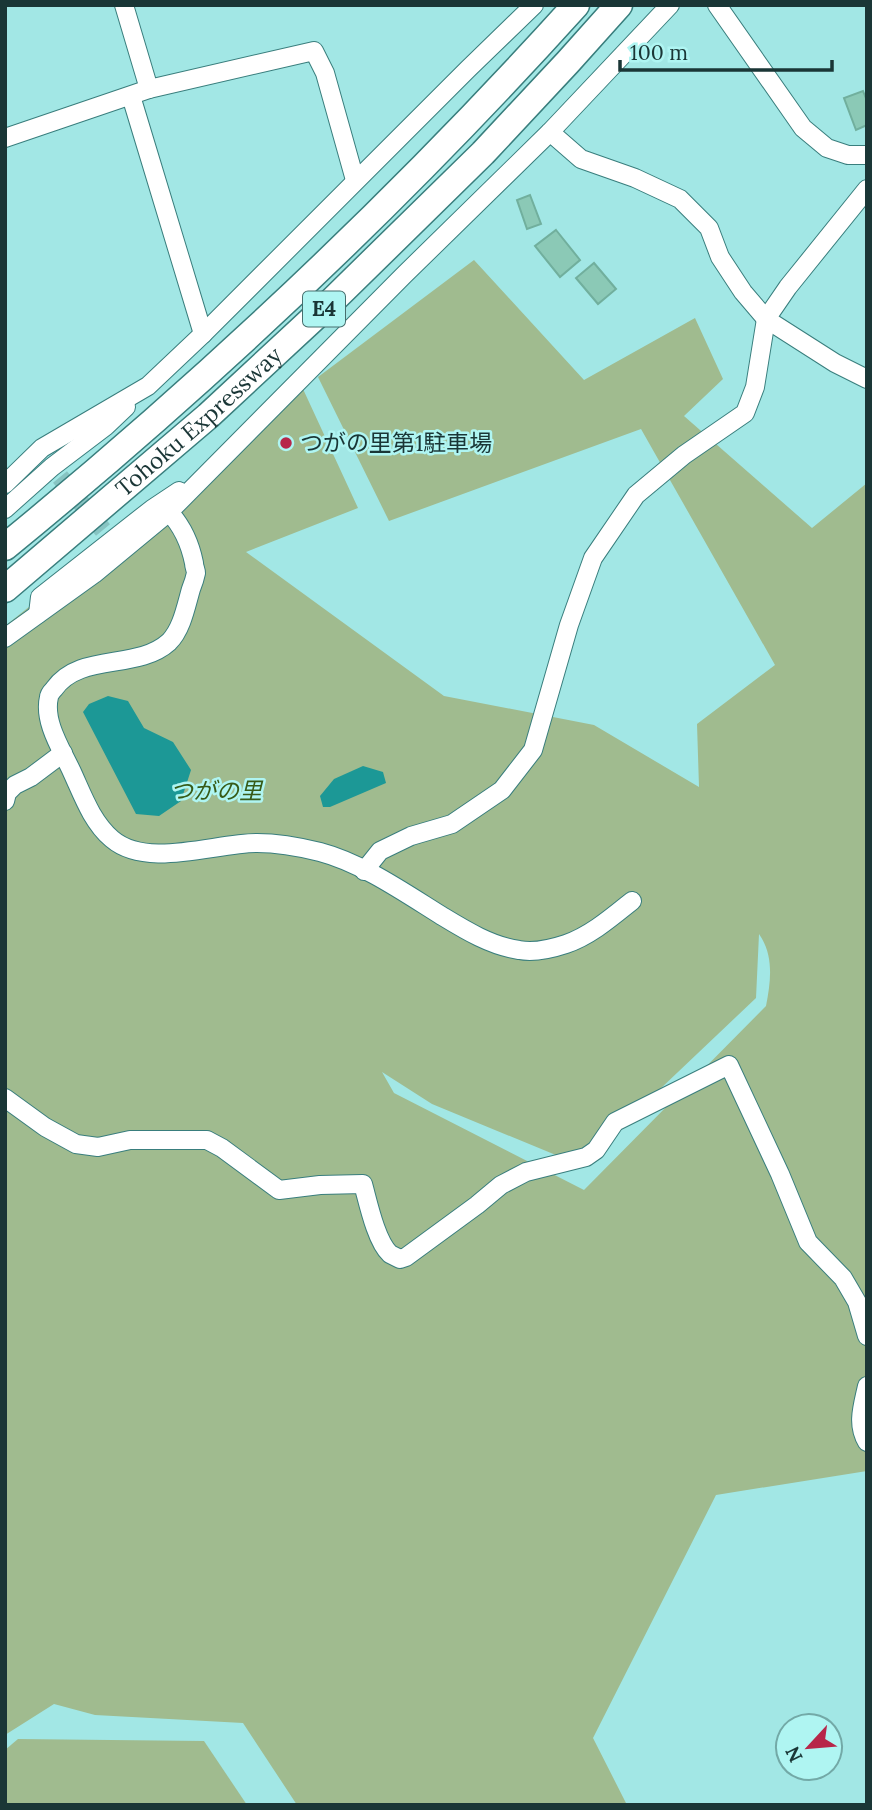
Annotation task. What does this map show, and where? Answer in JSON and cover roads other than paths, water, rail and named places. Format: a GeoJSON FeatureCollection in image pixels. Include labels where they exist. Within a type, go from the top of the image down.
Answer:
{"type":"FeatureCollection","features":[{"type":"Feature","properties":{"kind":"highway","name":"Tohoku Expressway"},"geometry":{"type":"LineString","coordinates":[[5,547],[91,477],[310,278],[459,130],[576,5]]}},
{"type":"Feature","properties":{"kind":"highway","name":"Tohoku Expressway"},"geometry":{"type":"LineString","coordinates":[[5,589],[208,416],[332,302],[482,153],[619,5]]}},
{"type":"Feature","properties":{"kind":"street"},"geometry":{"type":"LineString","coordinates":[[124,5],[149,89]]}},
{"type":"Feature","properties":{"kind":"street"},"geometry":{"type":"LineString","coordinates":[[5,509],[56,472],[203,334],[534,5]]}},
{"type":"Feature","properties":{"kind":"street"},"geometry":{"type":"LineString","coordinates":[[5,638],[94,574],[169,512],[550,132],[670,5]]}},
{"type":"Feature","properties":{"kind":"street"},"geometry":{"type":"LineString","coordinates":[[717,5],[803,128],[827,148],[848,156],[867,155]]}},
{"type":"Feature","properties":{"kind":"street"},"geometry":{"type":"LineString","coordinates":[[5,138],[149,89],[314,51],[325,73],[355,180]]}},
{"type":"Feature","properties":{"kind":"street"},"geometry":{"type":"LineString","coordinates":[[131,96],[203,334]]}},
{"type":"Feature","properties":{"kind":"street"},"geometry":{"type":"LineString","coordinates":[[550,132],[581,159],[635,178],[680,199],[709,228],[720,257],[743,292],[765,318],[835,363],[867,379]]}},
{"type":"Feature","properties":{"kind":"street"},"geometry":{"type":"LineString","coordinates":[[364,871],[380,851],[411,836],[452,824],[502,790],[533,750],[569,625],[593,558],[636,495],[684,455],[745,413],[755,387],[765,318],[867,189]]}},
{"type":"Feature","properties":{"kind":"street"},"geometry":{"type":"LineString","coordinates":[[5,484],[42,448],[148,386]]}},
{"type":"Feature","properties":{"kind":"street"},"geometry":{"type":"LineString","coordinates":[[38,614],[40,597],[107,536],[208,471]]}},
{"type":"Feature","properties":{"kind":"street"},"geometry":{"type":"LineString","coordinates":[[169,512],[179,523],[191,547],[196,573],[181,624],[169,641],[148,655],[80,670],[61,679],[48,696],[48,721],[91,814],[114,842],[132,850],[155,854],[258,843],[286,845],[322,853],[404,892],[466,931],[519,950],[542,950],[568,944],[593,930],[632,901]]}},
{"type":"Feature","properties":{"kind":"street"},"geometry":{"type":"LineString","coordinates":[[5,801],[7,793],[15,785],[31,777],[63,753]]}},
{"type":"Feature","properties":{"kind":"street"},"geometry":{"type":"LineString","coordinates":[[5,1098],[76,1144],[98,1147],[130,1140],[207,1140],[222,1147],[279,1190],[363,1184],[383,1243],[391,1255],[400,1259],[501,1185],[526,1172],[586,1157],[596,1150],[615,1122],[729,1065],[780,1174],[808,1242],[843,1278],[857,1302],[867,1336]]}},
{"type":"Feature","properties":{"kind":"street"},"geometry":{"type":"LineString","coordinates":[[867,1386],[861,1419],[862,1434],[867,1442]]}},
{"type":"Feature","properties":{"kind":"water"},"geometry":{"type":"Polygon","coordinates":[[[108,696],[128,701],[144,728],[173,742],[191,770],[181,801],[159,816],[136,814],[83,712],[89,704],[108,696]]]}},
{"type":"Feature","properties":{"kind":"water"},"geometry":{"type":"Polygon","coordinates":[[[363,766],[383,772],[386,783],[330,807],[323,807],[320,796],[334,779],[363,766]]]}},
{"type":"Feature","properties":{"kind":"tunnel"},"geometry":{"type":"LineString","coordinates":[[60,477],[103,530]]}},
{"type":"Feature","properties":{"kind":"place","name":"つがの里第1駐車場"},"geometry":{"type":"Point","coordinates":[286,443]}},
{"type":"Feature","properties":{"kind":"park label","name":"つがの里"},"geometry":{"type":"Point","coordinates":[216,791]}}]}
